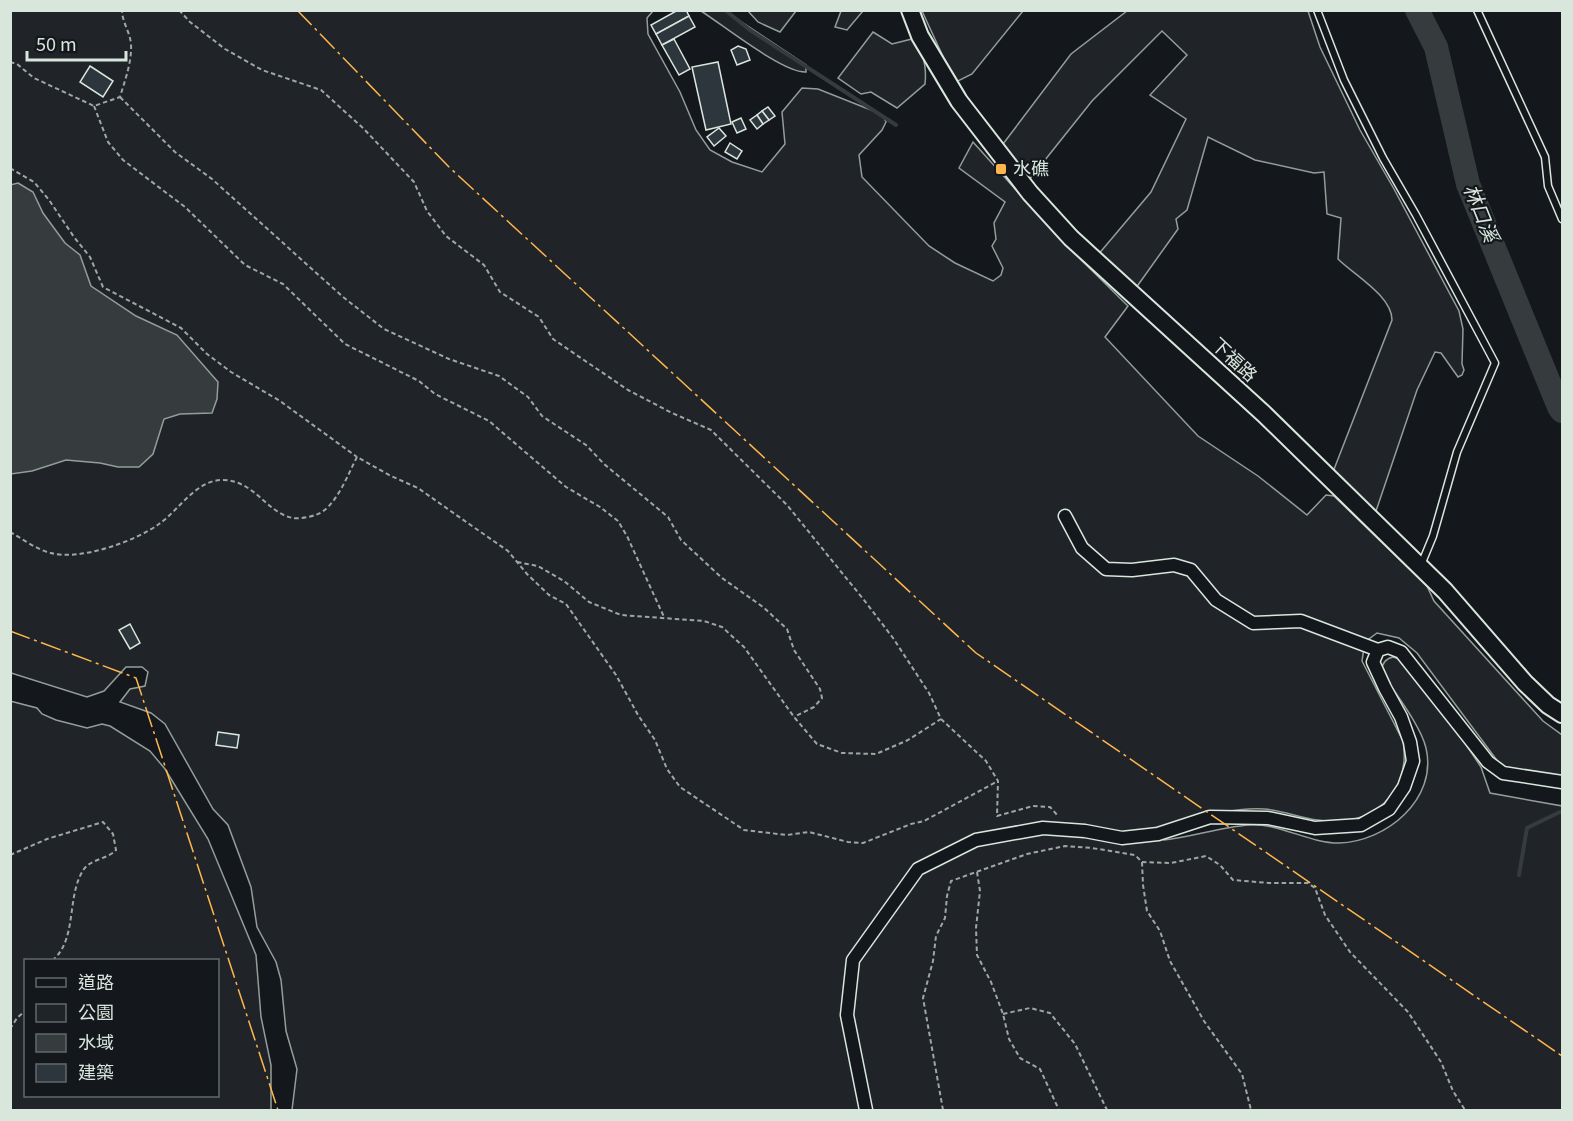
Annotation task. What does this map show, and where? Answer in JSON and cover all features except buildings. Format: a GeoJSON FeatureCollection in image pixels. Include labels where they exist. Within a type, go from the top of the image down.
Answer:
{"type":"FeatureCollection","features":[{"type":"Feature","properties":{"kind":"main road","name":"下福路"},"geometry":{"type":"LineString","coordinates":[[910,10],[920,36],[959,100],[1030,193],[1071,238],[1264,414],[1446,591],[1525,683],[1548,705],[1563,714]]}},
{"type":"Feature","properties":{"kind":"street"},"geometry":{"type":"LineString","coordinates":[[1065,516],[1082,548],[1107,569],[1132,570],[1174,565],[1191,570],[1216,600],[1253,623],[1301,621],[1378,650],[1388,647],[1401,652],[1488,762],[1503,773],[1563,782]]}},
{"type":"Feature","properties":{"kind":"street"},"geometry":{"type":"LineString","coordinates":[[866,1110],[847,1015],[853,960],[918,869],[976,840],[1043,828],[1085,831],[1122,838],[1158,834],[1210,817],[1268,818],[1315,828],[1360,825],[1389,809],[1404,787],[1413,761],[1410,742],[1401,717],[1373,662],[1378,650]]}},
{"type":"Feature","properties":{"kind":"lane"},"geometry":{"type":"LineString","coordinates":[[1317,10],[1344,80],[1383,158],[1495,363],[1457,452],[1433,536],[1420,566]]}},
{"type":"Feature","properties":{"kind":"lane"},"geometry":{"type":"LineString","coordinates":[[1477,10],[1545,157],[1548,186],[1563,219]]}},
{"type":"Feature","properties":{"kind":"path"},"geometry":{"type":"LineString","coordinates":[[120,97],[130,57],[131,41],[122,18],[122,10]]}},
{"type":"Feature","properties":{"kind":"path"},"geometry":{"type":"LineString","coordinates":[[179,10],[190,22],[225,49],[262,70],[321,90],[363,128],[414,182],[427,211],[446,236],[484,266],[500,292],[539,317],[553,339],[628,390],[711,430],[787,505],[864,600],[929,693],[941,719],[986,761],[998,781],[997,816],[1033,806],[1050,807],[1086,848]]}},
{"type":"Feature","properties":{"kind":"path"},"geometry":{"type":"LineString","coordinates":[[10,62],[17,64],[34,78],[94,106],[108,142],[123,160],[185,207],[246,265],[284,284],[345,344],[419,381],[435,394],[489,421],[566,488],[600,507],[618,521],[664,617]]}},
{"type":"Feature","properties":{"kind":"path"},"geometry":{"type":"LineString","coordinates":[[94,106],[120,97]]}},
{"type":"Feature","properties":{"kind":"path"},"geometry":{"type":"LineString","coordinates":[[120,97],[175,152],[212,179],[344,297],[384,329],[450,359],[499,376],[513,384],[528,397],[542,416],[586,445],[604,464],[668,517],[681,540],[722,578],[764,607],[787,629],[794,650],[820,689],[822,698],[814,707],[794,717]]}},
{"type":"Feature","properties":{"kind":"path"},"geometry":{"type":"LineString","coordinates":[[10,168],[34,182],[50,200],[90,257],[103,287],[182,328],[207,354],[231,372],[280,400],[357,458],[418,488],[508,551],[549,595],[566,604],[572,611],[616,675],[655,740],[667,769],[680,787],[744,830],[787,835],[809,832],[848,842],[863,843],[924,821],[998,781]]}},
{"type":"Feature","properties":{"kind":"path"},"geometry":{"type":"LineString","coordinates":[[10,532],[52,554],[84,554],[116,546],[159,524],[204,485],[221,480],[247,486],[278,511],[293,519],[318,515],[335,499],[357,458]]}},
{"type":"Feature","properties":{"kind":"path"},"geometry":{"type":"LineString","coordinates":[[517,562],[538,566],[564,581],[589,602],[621,615],[704,621],[722,627],[744,647],[794,717],[817,744],[843,753],[876,754],[908,740],[941,719]]}},
{"type":"Feature","properties":{"kind":"path"},"geometry":{"type":"LineString","coordinates":[[10,855],[47,839],[103,822],[113,834],[116,850],[86,866],[76,884],[67,936],[58,956],[54,959]]}},
{"type":"Feature","properties":{"kind":"path"},"geometry":{"type":"LineString","coordinates":[[943,1110],[923,998],[933,961],[936,936],[945,918],[951,881],[1036,852],[1065,846],[1136,855],[1142,862],[1147,911],[1160,931],[1170,962],[1204,1021],[1242,1074],[1251,1110]]}},
{"type":"Feature","properties":{"kind":"path"},"geometry":{"type":"LineString","coordinates":[[1142,862],[1171,863],[1206,856],[1220,865],[1233,880],[1308,883],[1315,888],[1325,915],[1350,952],[1408,1012],[1441,1062],[1453,1091],[1465,1110]]}},
{"type":"Feature","properties":{"kind":"path"},"geometry":{"type":"LineString","coordinates":[[977,872],[980,891],[976,928],[977,955],[1004,1014],[1009,1039],[1020,1058],[1040,1069],[1059,1110]]}},
{"type":"Feature","properties":{"kind":"path"},"geometry":{"type":"LineString","coordinates":[[1004,1014],[1030,1008],[1050,1012],[1075,1044],[1107,1110]]}},
{"type":"Feature","properties":{"kind":"path"},"geometry":{"type":"LineString","coordinates":[[10,1029],[24,1012]]}},
{"type":"Feature","properties":{"kind":"green space"},"geometry":{"type":"Polygon","coordinates":[[[841,10],[863,11],[847,30],[835,27],[841,10]]]}},
{"type":"Feature","properties":{"kind":"green space"},"geometry":{"type":"Polygon","coordinates":[[[11,11],[653,11],[647,18],[648,34],[680,92],[696,130],[710,150],[732,162],[762,172],[785,144],[782,112],[802,88],[818,89],[876,112],[883,116],[886,122],[882,130],[859,155],[862,177],[929,246],[955,263],[993,281],[1001,275],[1003,268],[992,246],[996,239],[994,223],[1005,202],[959,168],[973,142],[1061,240],[1128,306],[1105,337],[1198,436],[1258,476],[1307,515],[1326,495],[1334,496],[1427,586],[1434,601],[1543,721],[1562,735],[1562,785],[1502,767],[1417,653],[1399,638],[1377,633],[1365,642],[1362,661],[1403,741],[1404,760],[1401,777],[1394,792],[1383,804],[1370,813],[1354,819],[1337,821],[1311,819],[1264,809],[1224,812],[1160,829],[1164,840],[1228,828],[1260,825],[1316,840],[1339,843],[1357,841],[1390,826],[1405,814],[1416,800],[1424,784],[1428,767],[1426,748],[1419,730],[1382,673],[1384,662],[1388,659],[1393,657],[1402,660],[1420,676],[1481,767],[1490,793],[1562,806],[1562,1110],[292,1110],[297,1069],[286,1031],[281,980],[276,962],[257,927],[251,887],[228,825],[213,809],[165,724],[151,713],[120,702],[130,689],[145,686],[148,672],[142,667],[126,667],[104,691],[87,697],[11,673],[11,11]]]}},
{"type":"Feature","properties":{"kind":"green space"},"geometry":{"type":"Polygon","coordinates":[[[701,11],[725,11],[806,65],[806,72],[783,65],[768,57],[701,11]]]}},
{"type":"Feature","properties":{"kind":"green space"},"geometry":{"type":"Polygon","coordinates":[[[748,11],[796,11],[780,32],[758,22],[748,11]]]}},
{"type":"Feature","properties":{"kind":"green space"},"geometry":{"type":"Polygon","coordinates":[[[922,11],[1023,11],[972,74],[952,84],[946,63],[922,11]]]}},
{"type":"Feature","properties":{"kind":"green space"},"geometry":{"type":"Polygon","coordinates":[[[1127,11],[1308,11],[1320,47],[1360,130],[1459,311],[1463,329],[1462,364],[1464,370],[1462,375],[1458,377],[1441,353],[1435,352],[1417,390],[1374,517],[1331,477],[1392,320],[1386,303],[1379,294],[1338,259],[1341,218],[1327,214],[1324,172],[1314,173],[1255,160],[1208,137],[1187,210],[1176,219],[1178,229],[1133,292],[1097,256],[1151,192],[1186,119],[1150,95],[1187,55],[1162,31],[1092,101],[1029,180],[1000,148],[1071,54],[1127,11]]]}},
{"type":"Feature","properties":{"kind":"green space"},"geometry":{"type":"Polygon","coordinates":[[[873,32],[892,44],[916,38],[922,55],[925,66],[925,84],[897,108],[871,92],[861,94],[838,78],[873,32]]]}},
{"type":"Feature","properties":{"kind":"green space"},"geometry":{"type":"Polygon","coordinates":[[[10,701],[37,708],[42,714],[56,720],[87,728],[102,724],[110,726],[150,751],[165,769],[208,839],[256,955],[261,1017],[271,1065],[271,1110],[11,1110],[10,701]]]}},
{"type":"Feature","properties":{"kind":"water"},"geometry":{"type":"Polygon","coordinates":[[[18,183],[33,192],[43,213],[65,243],[80,255],[91,286],[136,316],[177,335],[218,382],[217,399],[212,413],[180,414],[164,419],[153,454],[139,467],[118,467],[66,460],[32,471],[11,474],[10,185],[18,183]]]}},
{"type":"Feature","properties":{"kind":"waterway"},"geometry":{"type":"LineString","coordinates":[[725,10],[750,30],[896,125]]}},
{"type":"Feature","properties":{"kind":"waterway","name":"林口溪"},"geometry":{"type":"LineString","coordinates":[[1417,10],[1436,47],[1468,184],[1562,411]]}},
{"type":"Feature","properties":{"kind":"waterway"},"geometry":{"type":"LineString","coordinates":[[1519,875],[1527,828],[1562,811]]}},
{"type":"Feature","properties":{"kind":"power"},"geometry":{"type":"LineString","coordinates":[[297,10],[449,167],[976,653],[1562,1056]]}},
{"type":"Feature","properties":{"kind":"power"},"geometry":{"type":"LineString","coordinates":[[10,631],[136,678],[278,1110]]}},
{"type":"Feature","properties":{"kind":"place","name":"水礁"},"geometry":{"type":"Point","coordinates":[1001,169]}}]}
